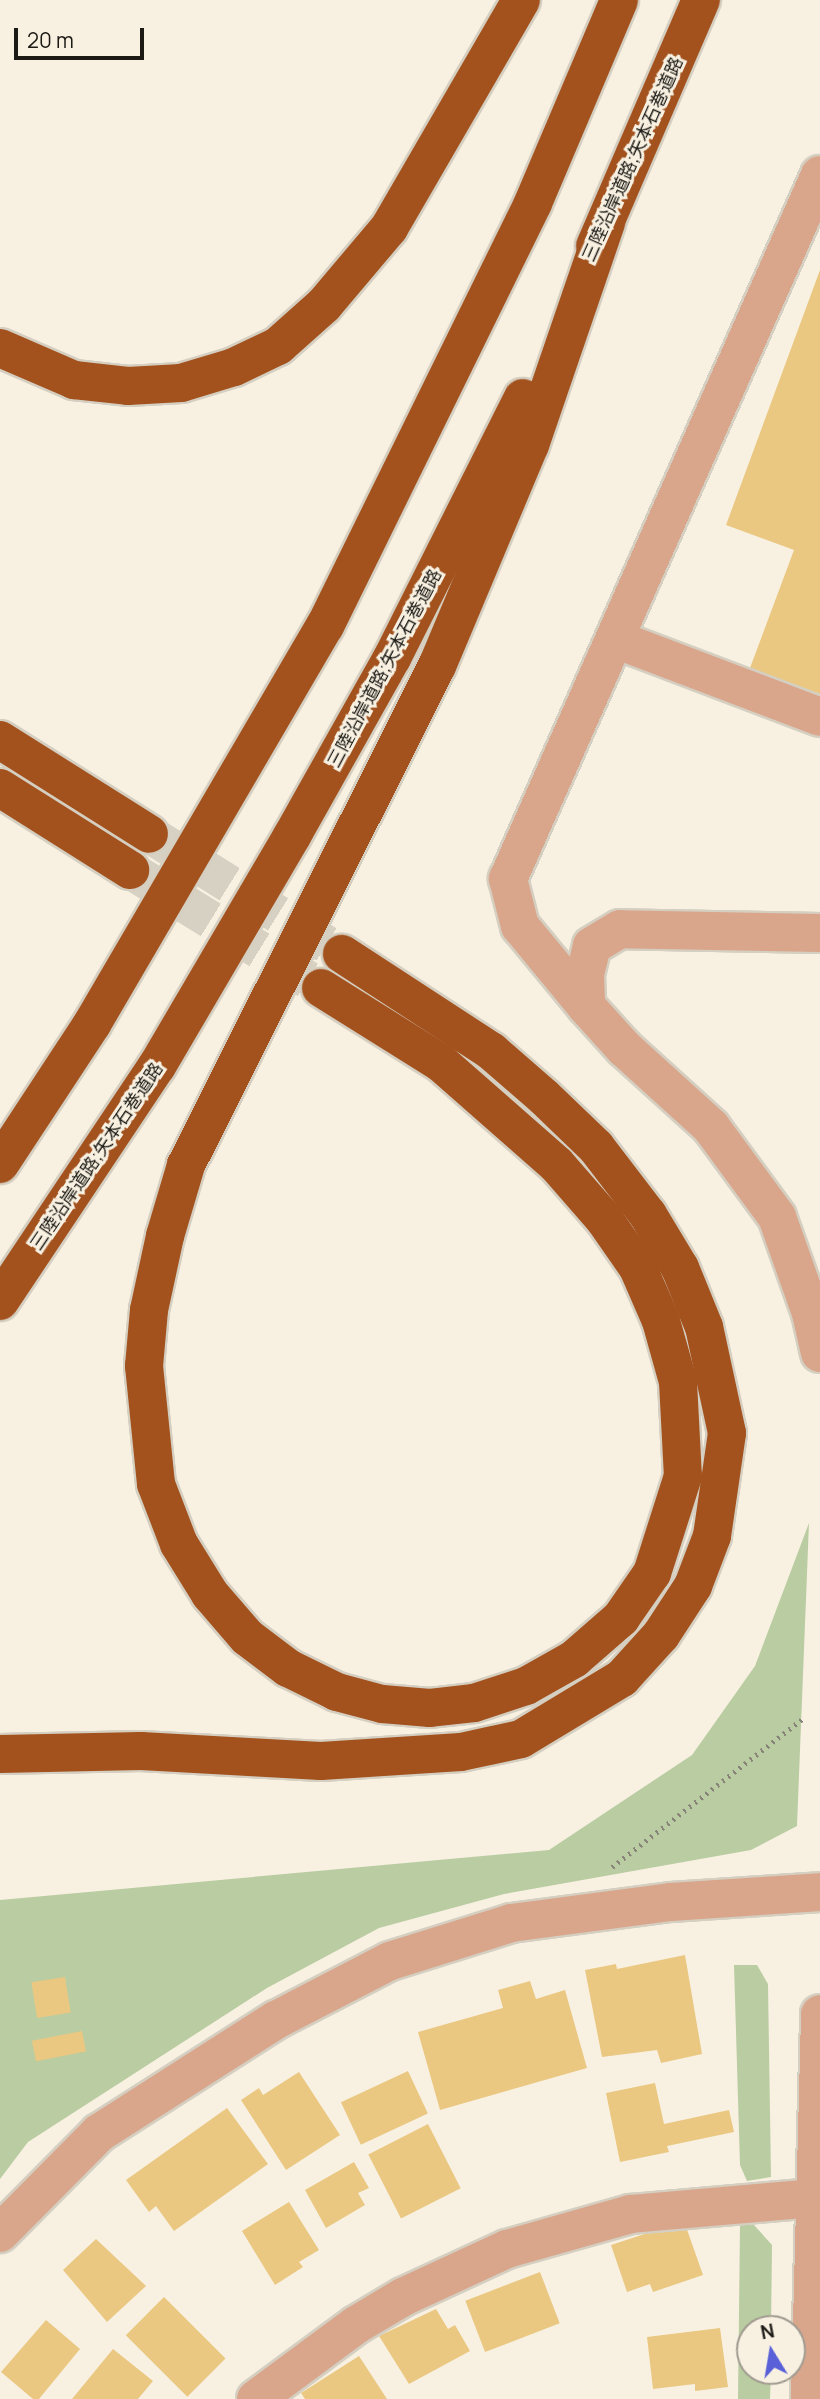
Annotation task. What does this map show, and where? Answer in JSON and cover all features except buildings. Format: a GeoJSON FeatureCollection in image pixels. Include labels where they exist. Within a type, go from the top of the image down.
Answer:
{"type":"FeatureCollection","features":[{"type":"Feature","properties":{"kind":"highway"},"geometry":{"type":"LineString","coordinates":[[0,348],[74,380],[128,386],[181,383],[234,367],[278,345],[324,305],[389,228],[521,0]]}},
{"type":"Feature","properties":{"kind":"highway"},"geometry":{"type":"LineString","coordinates":[[0,1164],[92,1024],[325,626],[533,203],[619,0]]}},
{"type":"Feature","properties":{"kind":"highway","name":"三陸沿岸道路;矢本石巻道路"},"geometry":{"type":"LineString","coordinates":[[0,1301],[157,1066],[306,812],[498,452],[606,223],[701,0]]}},
{"type":"Feature","properties":{"kind":"highway"},"geometry":{"type":"LineString","coordinates":[[321,988],[441,1063],[557,1165],[604,1219],[638,1268],[662,1321],[678,1382],[683,1476],[652,1573],[621,1618],[574,1659],[527,1686],[474,1703],[430,1707],[382,1704],[337,1692],[288,1668],[247,1637],[209,1594],[191,1564],[156,1484],[144,1366],[149,1310],[165,1236],[186,1165],[437,666],[530,445],[606,223]]}},
{"type":"Feature","properties":{"kind":"highway"},"geometry":{"type":"LineString","coordinates":[[0,740],[149,834]]}},
{"type":"Feature","properties":{"kind":"highway"},"geometry":{"type":"LineString","coordinates":[[0,788],[130,870]]}},
{"type":"Feature","properties":{"kind":"highway"},"geometry":{"type":"LineString","coordinates":[[0,1754],[141,1751],[321,1761],[461,1752],[521,1739],[622,1678],[661,1635],[693,1586],[712,1536],[727,1433],[704,1327],[680,1268],[648,1215],[596,1147],[544,1097],[491,1051],[342,954]]}},
{"type":"Feature","properties":{"kind":"street"},"geometry":{"type":"LineString","coordinates":[[820,175],[508,879],[520,926],[624,1048],[711,1127],[777,1217],[811,1313],[820,1353]]}},
{"type":"Feature","properties":{"kind":"street"},"geometry":{"type":"LineString","coordinates":[[615,639],[820,717]]}},
{"type":"Feature","properties":{"kind":"street"},"geometry":{"type":"LineString","coordinates":[[586,1006],[585,974],[592,946],[620,929],[820,933]]}},
{"type":"Feature","properties":{"kind":"street"},"geometry":{"type":"LineString","coordinates":[[0,2233],[99,2133],[276,2020],[390,1961],[511,1923],[671,1902],[820,1892]]}},
{"type":"Feature","properties":{"kind":"street"},"geometry":{"type":"LineString","coordinates":[[810,2399],[813,2198],[820,2014]]}},
{"type":"Feature","properties":{"kind":"street"},"geometry":{"type":"LineString","coordinates":[[256,2399],[356,2325],[404,2297],[507,2249],[631,2214],[726,2202],[813,2198]]}},
{"type":"Feature","properties":{"kind":"path"},"geometry":{"type":"LineString","coordinates":[[603,1873],[802,1719]]}},
{"type":"Feature","properties":{"kind":"green space"},"geometry":{"type":"Polygon","coordinates":[[[809,1523],[797,1826],[751,1850],[504,1894],[379,1928],[267,1988],[28,2142],[0,2179],[0,1900],[549,1850],[692,1755],[755,1666],[809,1523]]]}},
{"type":"Feature","properties":{"kind":"green space"},"geometry":{"type":"Polygon","coordinates":[[[734,1965],[757,1965],[768,1984],[771,2177],[747,2181],[740,2165],[734,1965]]]}},
{"type":"Feature","properties":{"kind":"green space"},"geometry":{"type":"Polygon","coordinates":[[[740,2225],[754,2225],[772,2245],[771,2315],[739,2315],[740,2225]]]}},
{"type":"Feature","properties":{"kind":"green space"},"geometry":{"type":"Polygon","coordinates":[[[738,2385],[770,2385],[770,2399],[738,2399],[738,2385]]]}},
{"type":"Feature","properties":{"kind":"tunnel"},"geometry":{"type":"LineString","coordinates":[[149,834],[342,954]]}},
{"type":"Feature","properties":{"kind":"tunnel"},"geometry":{"type":"LineString","coordinates":[[130,870],[321,988]]}}]}
